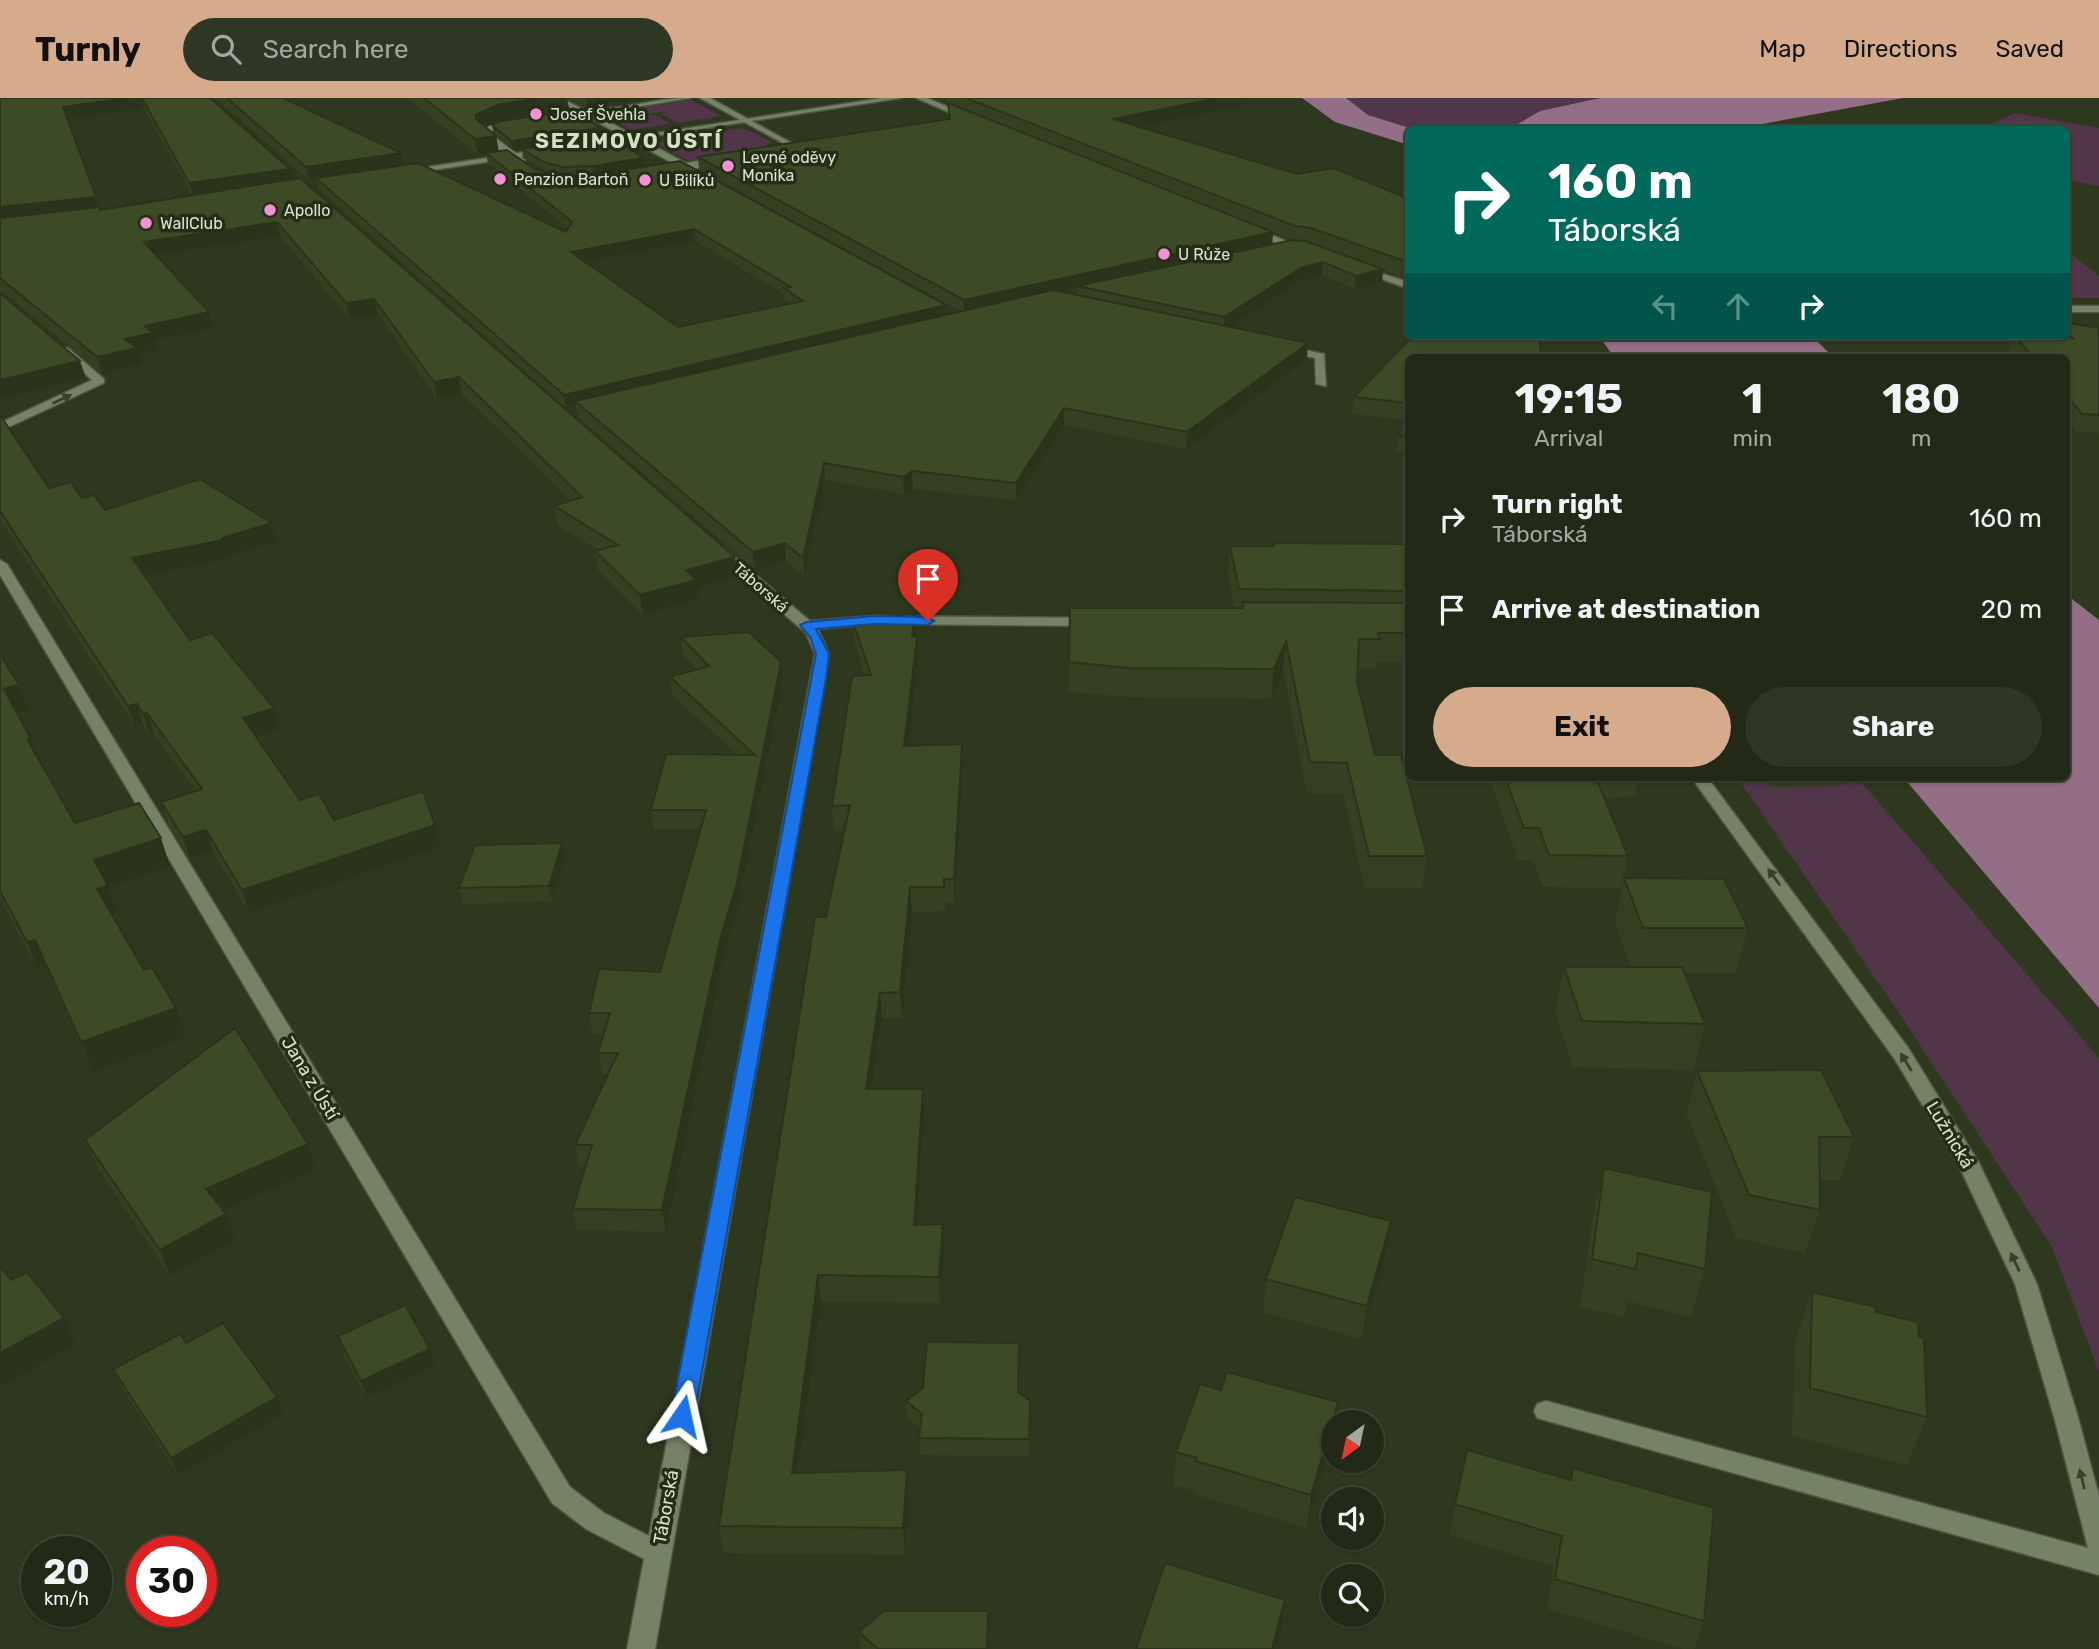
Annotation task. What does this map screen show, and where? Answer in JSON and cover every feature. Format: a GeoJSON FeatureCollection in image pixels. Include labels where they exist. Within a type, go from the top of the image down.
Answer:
{"type":"FeatureCollection","features":[{"type":"Feature","properties":{"kind":"street"},"geometry":{"type":"LineString","coordinates":[[558,98],[704,177]]}},
{"type":"Feature","properties":{"kind":"street"},"geometry":{"type":"LineString","coordinates":[[547,118],[686,98]]}},
{"type":"Feature","properties":{"kind":"street"},"geometry":{"type":"LineString","coordinates":[[704,98],[795,148],[775,151]]}},
{"type":"Feature","properties":{"kind":"street"},"geometry":{"type":"LineString","coordinates":[[579,146],[897,98]]}},
{"type":"Feature","properties":{"kind":"street"},"geometry":{"type":"LineString","coordinates":[[920,98],[976,120]]}},
{"type":"Feature","properties":{"kind":"street"},"geometry":{"type":"LineString","coordinates":[[524,122],[494,127],[484,133],[528,166]]}},
{"type":"Feature","properties":{"kind":"street"},"geometry":{"type":"LineString","coordinates":[[402,172],[552,149]]}},
{"type":"Feature","properties":{"kind":"street"},"geometry":{"type":"LineString","coordinates":[[656,170],[737,157]]}},
{"type":"Feature","properties":{"kind":"street"},"geometry":{"type":"LineString","coordinates":[[1241,226],[1292,246]]}},
{"type":"Feature","properties":{"kind":"street"},"geometry":{"type":"LineString","coordinates":[[1265,252],[1292,246],[1306,247]]}},
{"type":"Feature","properties":{"kind":"street"},"geometry":{"type":"LineString","coordinates":[[1357,267],[1405,285]]}},
{"type":"Feature","properties":{"kind":"street"},"geometry":{"type":"LineString","coordinates":[[2070,309],[2099,309]]}},
{"type":"Feature","properties":{"kind":"street"},"geometry":{"type":"LineString","coordinates":[[0,427],[100,381],[58,345]]}},
{"type":"Feature","properties":{"kind":"street"},"geometry":{"type":"LineString","coordinates":[[1267,345],[1320,356],[1322,384]]}},
{"type":"Feature","properties":{"kind":"street","name":"Táborská"},"geometry":{"type":"LineString","coordinates":[[641,1649],[822,654],[816,636],[807,625],[711,543]]}},
{"type":"Feature","properties":{"kind":"street","name":"Jana z Ústí"},"geometry":{"type":"LineString","coordinates":[[0,564],[561,1495],[577,1511],[596,1523],[657,1552]]}},
{"type":"Feature","properties":{"kind":"street"},"geometry":{"type":"LineString","coordinates":[[807,625],[874,620],[1107,623]]}},
{"type":"Feature","properties":{"kind":"street","name":"Lužnická"},"geometry":{"type":"LineString","coordinates":[[1702,781],[1902,1054],[1968,1163],[2026,1284],[2066,1417],[2099,1545]]}},
{"type":"Feature","properties":{"kind":"street"},"geometry":{"type":"LineString","coordinates":[[1546,1410],[2099,1563]]}},
{"type":"Feature","properties":{"kind":"shaded area"},"geometry":{"type":"Polygon","coordinates":[[[1302,98],[1346,98],[1368,115],[1405,127],[1405,144],[1335,122],[1302,98]]]}},
{"type":"Feature","properties":{"kind":"shaded area"},"geometry":{"type":"Polygon","coordinates":[[[1346,98],[1600,98],[1540,111],[1516,126],[1405,127],[1368,115],[1346,98]]]}},
{"type":"Feature","properties":{"kind":"shaded area"},"geometry":{"type":"Polygon","coordinates":[[[1600,98],[1903,98],[1755,126],[1514,126],[1540,111],[1600,98]]]}},
{"type":"Feature","properties":{"kind":"shaded area"},"geometry":{"type":"Polygon","coordinates":[[[691,100],[721,116],[678,123],[661,114],[669,111],[644,115],[655,115],[671,124],[631,130],[602,114],[691,100]]]}},
{"type":"Feature","properties":{"kind":"shaded area"},"geometry":{"type":"Polygon","coordinates":[[[2015,113],[2099,128],[2099,186],[2070,181],[2070,126],[1987,126],[2015,113]]]}},
{"type":"Feature","properties":{"kind":"shaded area"},"geometry":{"type":"Polygon","coordinates":[[[743,128],[770,143],[758,150],[689,161],[654,143],[743,128]]]}},
{"type":"Feature","properties":{"kind":"shaded area"},"geometry":{"type":"Polygon","coordinates":[[[2070,253],[2099,276],[2099,298],[2070,298],[2070,253]]]}},
{"type":"Feature","properties":{"kind":"shaded area"},"geometry":{"type":"Polygon","coordinates":[[[1602,340],[1816,340],[1830,354],[1612,354],[1602,340]]]}},
{"type":"Feature","properties":{"kind":"shaded area"},"geometry":{"type":"Polygon","coordinates":[[[2070,597],[2099,620],[2099,1008],[1906,781],[2070,781],[2070,597]]]}},
{"type":"Feature","properties":{"kind":"shaded area"},"geometry":{"type":"Polygon","coordinates":[[[1740,781],[1860,781],[2099,1058],[2099,1372],[2052,1247],[1897,1010],[1740,781]]]}},
{"type":"Feature","properties":{"kind":"building"},"geometry":{"type":"Polygon","coordinates":[[[0,98],[128,98],[63,107],[96,197],[0,207],[0,98]]]}},
{"type":"Feature","properties":{"kind":"building"},"geometry":{"type":"Polygon","coordinates":[[[142,98],[210,98],[290,169],[189,183],[142,98]]]}},
{"type":"Feature","properties":{"kind":"building"},"geometry":{"type":"Polygon","coordinates":[[[227,98],[283,98],[401,153],[306,167],[227,98]]]}},
{"type":"Feature","properties":{"kind":"building"},"geometry":{"type":"Polygon","coordinates":[[[424,98],[539,98],[497,105],[476,115],[476,119],[496,136],[475,139],[424,98]]]}},
{"type":"Feature","properties":{"kind":"building"},"geometry":{"type":"Polygon","coordinates":[[[966,98],[1218,98],[1113,119],[1297,174],[1334,168],[1405,197],[1405,261],[1311,228],[1295,226],[966,98]]]}},
{"type":"Feature","properties":{"kind":"building"},"geometry":{"type":"Polygon","coordinates":[[[948,103],[1273,232],[964,300],[698,157],[950,119],[948,103]]]}},
{"type":"Feature","properties":{"kind":"building"},"geometry":{"type":"Polygon","coordinates":[[[574,110],[600,128],[511,141],[492,125],[501,121],[574,110]]]}},
{"type":"Feature","properties":{"kind":"building"},"geometry":{"type":"Polygon","coordinates":[[[611,135],[643,158],[593,166],[563,167],[544,162],[522,149],[611,135]]]}},
{"type":"Feature","properties":{"kind":"building"},"geometry":{"type":"Polygon","coordinates":[[[507,150],[533,168],[556,176],[591,175],[680,161],[946,305],[564,395],[316,178],[418,163],[566,232],[572,222],[486,153],[507,150]],[[694,229],[571,252],[678,327],[803,301],[784,288],[791,287],[694,229]]]}},
{"type":"Feature","properties":{"kind":"building"},"geometry":{"type":"Polygon","coordinates":[[[300,178],[735,557],[686,570],[696,580],[640,595],[595,551],[618,545],[554,506],[582,497],[459,377],[434,382],[374,299],[346,303],[277,222],[144,242],[209,312],[145,326],[153,333],[125,339],[137,348],[97,357],[0,278],[0,218],[100,207],[100,210],[300,178]]]}},
{"type":"Feature","properties":{"kind":"building"},"geometry":{"type":"Polygon","coordinates":[[[1292,240],[1305,241],[1383,269],[1356,276],[1323,262],[1301,268],[1224,317],[1077,286],[1292,240]]]}},
{"type":"Feature","properties":{"kind":"building"},"geometry":{"type":"Polygon","coordinates":[[[1053,290],[1308,343],[1187,432],[1064,408],[1016,483],[912,471],[903,477],[824,463],[803,558],[785,543],[753,552],[575,401],[1053,290]]]}},
{"type":"Feature","properties":{"kind":"building"},"geometry":{"type":"Polygon","coordinates":[[[0,293],[80,361],[0,380],[0,293]]]}},
{"type":"Feature","properties":{"kind":"building"},"geometry":{"type":"Polygon","coordinates":[[[2070,323],[2099,328],[2099,415],[2082,414],[2070,400],[2070,354],[2030,354],[2018,340],[2073,338],[2070,336],[2070,323]]]}},
{"type":"Feature","properties":{"kind":"building"},"geometry":{"type":"Polygon","coordinates":[[[1539,340],[1541,354],[1405,354],[1405,403],[1354,397],[1408,341],[1539,340]]]}},
{"type":"Feature","properties":{"kind":"building"},"geometry":{"type":"Polygon","coordinates":[[[0,415],[49,488],[71,482],[82,498],[94,495],[105,510],[200,479],[272,523],[222,538],[223,540],[132,558],[190,640],[212,633],[274,708],[243,718],[300,800],[319,794],[334,820],[423,791],[435,825],[242,890],[206,830],[183,837],[161,802],[202,789],[147,713],[143,714],[137,704],[128,706],[0,511],[0,415]]]}},
{"type":"Feature","properties":{"kind":"building"},"geometry":{"type":"Polygon","coordinates":[[[1405,422],[1405,436],[1399,435],[1405,422]]]}},
{"type":"Feature","properties":{"kind":"building"},"geometry":{"type":"Polygon","coordinates":[[[1273,543],[1405,544],[1405,591],[1239,589],[1230,546],[1274,546],[1273,543]]]}},
{"type":"Feature","properties":{"kind":"building"},"geometry":{"type":"Polygon","coordinates":[[[1242,602],[1405,603],[1405,633],[1378,633],[1380,639],[1359,639],[1357,682],[1375,755],[1401,755],[1405,781],[1408,781],[1427,856],[1369,856],[1347,763],[1310,762],[1286,641],[1274,669],[1129,668],[1069,662],[1070,608],[1243,608],[1242,602]]]}},
{"type":"Feature","properties":{"kind":"building"},"geometry":{"type":"Polygon","coordinates":[[[915,614],[912,636],[917,637],[904,746],[962,744],[954,879],[944,879],[944,887],[910,887],[900,992],[880,993],[866,1089],[923,1089],[914,1225],[943,1224],[939,1277],[818,1275],[792,1473],[907,1470],[903,1528],[719,1526],[815,917],[826,917],[850,805],[832,806],[852,676],[871,675],[852,619],[915,614]]]}},
{"type":"Feature","properties":{"kind":"building"},"geometry":{"type":"Polygon","coordinates":[[[749,632],[781,662],[736,887],[721,936],[662,1210],[573,1209],[592,1145],[575,1145],[618,1053],[598,1053],[610,1013],[589,1013],[599,969],[660,972],[706,810],[651,810],[666,754],[755,755],[670,677],[709,666],[681,637],[749,632]]]}},
{"type":"Feature","properties":{"kind":"building"},"geometry":{"type":"Polygon","coordinates":[[[0,654],[19,685],[4,689],[30,737],[27,739],[75,823],[139,803],[161,838],[94,860],[108,885],[97,889],[144,970],[152,967],[176,1008],[81,1042],[35,940],[27,942],[0,891],[0,654]]]}},
{"type":"Feature","properties":{"kind":"building"},"geometry":{"type":"Polygon","coordinates":[[[1506,781],[1598,781],[1628,856],[1549,855],[1539,828],[1524,828],[1506,781]]]}},
{"type":"Feature","properties":{"kind":"building"},"geometry":{"type":"Polygon","coordinates":[[[562,843],[549,886],[459,888],[475,845],[562,843]]]}},
{"type":"Feature","properties":{"kind":"building"},"geometry":{"type":"Polygon","coordinates":[[[1624,878],[1724,879],[1748,928],[1643,928],[1624,878]]]}},
{"type":"Feature","properties":{"kind":"building"},"geometry":{"type":"Polygon","coordinates":[[[1564,967],[1682,967],[1705,1024],[1582,1021],[1564,967]]]}},
{"type":"Feature","properties":{"kind":"building"},"geometry":{"type":"Polygon","coordinates":[[[235,1028],[308,1144],[206,1189],[226,1214],[160,1250],[85,1140],[235,1028]]]}},
{"type":"Feature","properties":{"kind":"building"},"geometry":{"type":"Polygon","coordinates":[[[1821,1070],[1854,1137],[1819,1137],[1820,1210],[1749,1195],[1697,1071],[1821,1070]]]}},
{"type":"Feature","properties":{"kind":"building"},"geometry":{"type":"Polygon","coordinates":[[[1604,1168],[1712,1192],[1705,1269],[1638,1253],[1636,1269],[1592,1259],[1604,1168]]]}},
{"type":"Feature","properties":{"kind":"building"},"geometry":{"type":"Polygon","coordinates":[[[1295,1197],[1391,1221],[1367,1306],[1266,1279],[1295,1197]]]}},
{"type":"Feature","properties":{"kind":"building"},"geometry":{"type":"Polygon","coordinates":[[[0,1266],[11,1280],[27,1272],[64,1318],[0,1353],[0,1266]]]}},
{"type":"Feature","properties":{"kind":"building"},"geometry":{"type":"Polygon","coordinates":[[[1812,1292],[1876,1307],[1876,1312],[1918,1322],[1919,1337],[1924,1338],[1927,1417],[1810,1388],[1812,1292]]]}},
{"type":"Feature","properties":{"kind":"building"},"geometry":{"type":"Polygon","coordinates":[[[405,1305],[430,1349],[361,1381],[338,1336],[405,1305]]]}},
{"type":"Feature","properties":{"kind":"building"},"geometry":{"type":"Polygon","coordinates":[[[223,1323],[277,1397],[171,1458],[113,1369],[180,1334],[186,1343],[223,1323]]]}},
{"type":"Feature","properties":{"kind":"building"},"geometry":{"type":"Polygon","coordinates":[[[927,1342],[1019,1343],[1018,1392],[1030,1401],[1029,1439],[919,1438],[922,1414],[906,1401],[923,1388],[927,1342]]]}},
{"type":"Feature","properties":{"kind":"building"},"geometry":{"type":"Polygon","coordinates":[[[1227,1372],[1338,1402],[1336,1410],[1321,1410],[1321,1461],[1311,1495],[1196,1461],[1197,1458],[1176,1452],[1200,1384],[1221,1390],[1227,1372]]]}},
{"type":"Feature","properties":{"kind":"building"},"geometry":{"type":"Polygon","coordinates":[[[1467,1450],[1571,1480],[1573,1468],[1714,1508],[1704,1621],[1555,1579],[1562,1536],[1455,1504],[1467,1450]]]}},
{"type":"Feature","properties":{"kind":"building"},"geometry":{"type":"Polygon","coordinates":[[[1165,1563],[1285,1600],[1272,1649],[1136,1649],[1165,1563]]]}},
{"type":"Feature","properties":{"kind":"building"},"geometry":{"type":"Polygon","coordinates":[[[884,1611],[988,1611],[987,1649],[878,1649],[859,1632],[884,1611]]]}},
{"type":"Feature","properties":{"kind":"place","name":"Josef Švehla"},"geometry":{"type":"Point","coordinates":[536,114]}},
{"type":"Feature","properties":{"kind":"place","name":"Levné oděvy Monika"},"geometry":{"type":"Point","coordinates":[728,166]}},
{"type":"Feature","properties":{"kind":"place","name":"Penzion Bartoň"},"geometry":{"type":"Point","coordinates":[500,179]}},
{"type":"Feature","properties":{"kind":"place","name":"U Bilíků"},"geometry":{"type":"Point","coordinates":[645,180]}},
{"type":"Feature","properties":{"kind":"place","name":"Apollo"},"geometry":{"type":"Point","coordinates":[270,210]}},
{"type":"Feature","properties":{"kind":"place","name":"WallClub"},"geometry":{"type":"Point","coordinates":[146,223]}},
{"type":"Feature","properties":{"kind":"place","name":"U Růže"},"geometry":{"type":"Point","coordinates":[1164,254]}},
{"type":"Feature","properties":{"kind":"district","name":"SEZIMOVO ÚSTÍ"},"geometry":{"type":"Point","coordinates":[629,141]}},
{"type":"Feature","properties":{"kind":"route"},"geometry":{"type":"LineString","coordinates":[[682,1416],[819,679],[822,654],[816,636],[807,625],[874,620],[928,621]]}}]}
